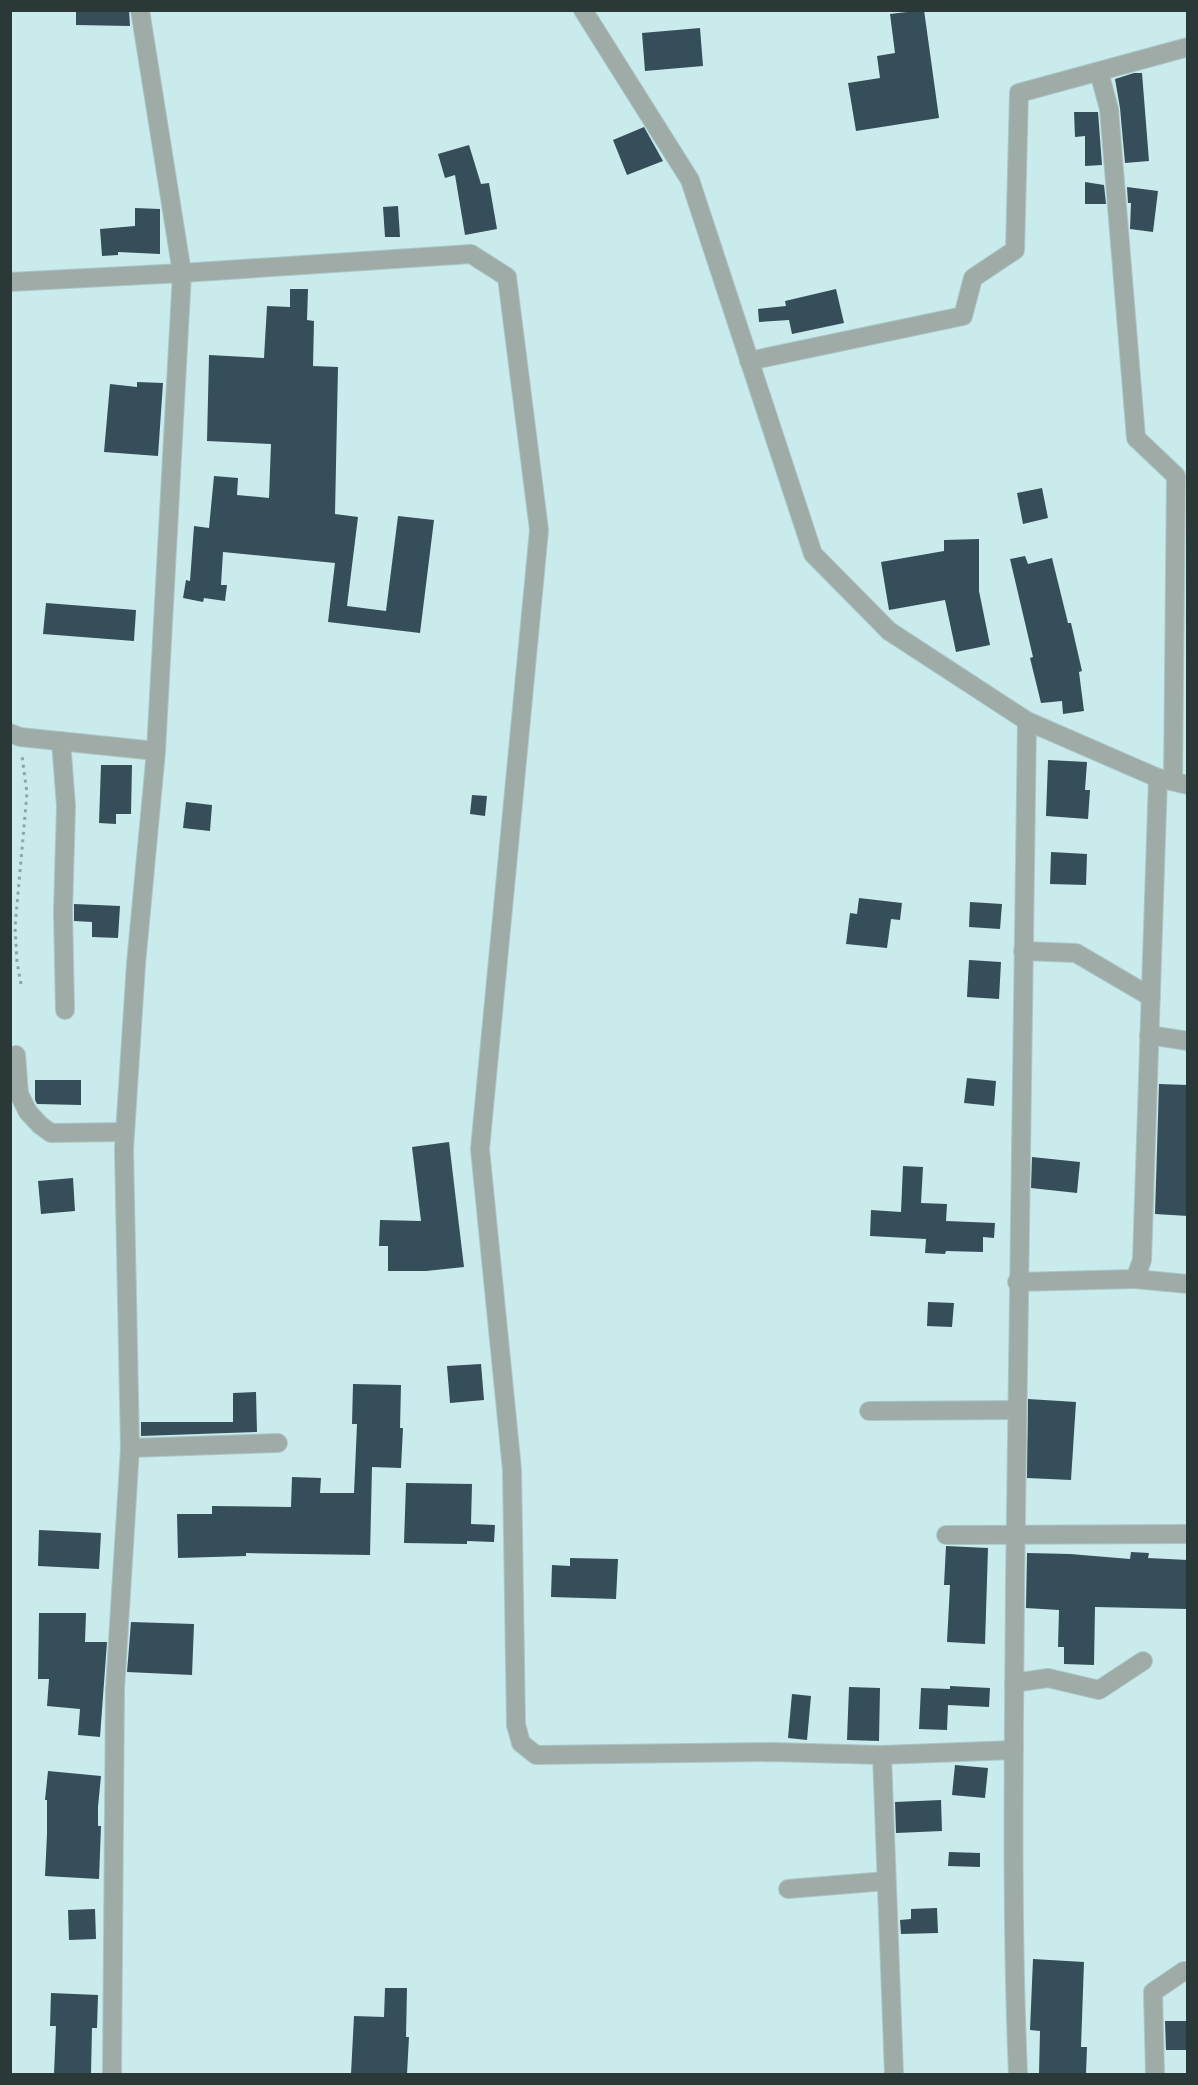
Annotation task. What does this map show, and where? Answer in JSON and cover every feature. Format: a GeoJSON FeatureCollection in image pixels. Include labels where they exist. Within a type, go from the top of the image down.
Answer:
{"type":"FeatureCollection","features":[{"type":"Feature","properties":{"kind":"street"},"geometry":{"type":"LineString","coordinates":[[112,2074],[115,1689],[130,1448],[125,1132],[136,964],[156,751],[182,273],[140,10]]}},
{"type":"Feature","properties":{"kind":"street"},"geometry":{"type":"LineString","coordinates":[[583,10],[690,180],[813,554],[889,631],[1028,721],[1173,781]]}},
{"type":"Feature","properties":{"kind":"street"},"geometry":{"type":"LineString","coordinates":[[749,361],[963,316],[973,278],[1015,250],[1019,93],[1188,46]]}},
{"type":"Feature","properties":{"kind":"street"},"geometry":{"type":"LineString","coordinates":[[1099,72],[1109,109],[1136,438],[1176,476],[1173,781],[1151,997],[1142,1260],[1135,1280]]}},
{"type":"Feature","properties":{"kind":"street"},"geometry":{"type":"LineString","coordinates":[[10,282],[471,255],[507,277],[539,530],[480,1149],[512,1470],[516,1725],[521,1743],[536,1755],[772,1752],[882,1755],[1014,1750]]}},
{"type":"Feature","properties":{"kind":"street"},"geometry":{"type":"LineString","coordinates":[[1018,2074],[1014,1750],[1015,1533],[1017,1282],[1028,721]]}},
{"type":"Feature","properties":{"kind":"street"},"geometry":{"type":"LineString","coordinates":[[15,735],[156,751]]}},
{"type":"Feature","properties":{"kind":"street"},"geometry":{"type":"LineString","coordinates":[[60,741],[66,806],[63,912],[64,1010]]}},
{"type":"Feature","properties":{"kind":"street"},"geometry":{"type":"LineString","coordinates":[[1023,951],[1076,953],[1151,997]]}},
{"type":"Feature","properties":{"kind":"street"},"geometry":{"type":"LineString","coordinates":[[1149,1035],[1188,1041]]}},
{"type":"Feature","properties":{"kind":"street"},"geometry":{"type":"LineString","coordinates":[[16,1055],[19,1094],[28,1112],[51,1133],[125,1132]]}},
{"type":"Feature","properties":{"kind":"street"},"geometry":{"type":"LineString","coordinates":[[1017,1282],[1135,1280],[1188,1284]]}},
{"type":"Feature","properties":{"kind":"street"},"geometry":{"type":"LineString","coordinates":[[869,1412],[1016,1410]]}},
{"type":"Feature","properties":{"kind":"street"},"geometry":{"type":"LineString","coordinates":[[130,1448],[278,1443]]}},
{"type":"Feature","properties":{"kind":"street"},"geometry":{"type":"LineString","coordinates":[[946,1534],[1188,1534]]}},
{"type":"Feature","properties":{"kind":"street"},"geometry":{"type":"LineString","coordinates":[[1014,1683],[1048,1678],[1099,1690],[1143,1661]]}},
{"type":"Feature","properties":{"kind":"street"},"geometry":{"type":"LineString","coordinates":[[882,1755],[894,2074]]}},
{"type":"Feature","properties":{"kind":"street"},"geometry":{"type":"LineString","coordinates":[[788,1888],[886,1881]]}},
{"type":"Feature","properties":{"kind":"street"},"geometry":{"type":"LineString","coordinates":[[1155,2074],[1152,1992],[1184,1971],[1188,1972]]}},
{"type":"Feature","properties":{"kind":"path"},"geometry":{"type":"LineString","coordinates":[[15,735],[27,793],[15,927],[21,984]]}},
{"type":"Feature","properties":{"kind":"building"},"geometry":{"type":"Polygon","coordinates":[[[76,10],[129,10],[130,26],[76,25],[76,10]]]}},
{"type":"Feature","properties":{"kind":"building"},"geometry":{"type":"Polygon","coordinates":[[[924,10],[939,118],[856,131],[848,83],[880,78],[877,56],[895,53],[890,14],[924,10]]]}},
{"type":"Feature","properties":{"kind":"building"},"geometry":{"type":"Polygon","coordinates":[[[700,28],[703,66],[645,71],[642,33],[700,28]]]}},
{"type":"Feature","properties":{"kind":"building"},"geometry":{"type":"Polygon","coordinates":[[[1142,73],[1149,161],[1125,163],[1115,79],[1142,73]]]}},
{"type":"Feature","properties":{"kind":"building"},"geometry":{"type":"Polygon","coordinates":[[[1074,112],[1098,112],[1102,165],[1085,166],[1085,136],[1075,137],[1074,112]]]}},
{"type":"Feature","properties":{"kind":"building"},"geometry":{"type":"Polygon","coordinates":[[[644,127],[663,161],[627,175],[613,140],[644,127]]]}},
{"type":"Feature","properties":{"kind":"building"},"geometry":{"type":"Polygon","coordinates":[[[469,145],[481,184],[489,183],[497,229],[465,235],[455,175],[445,178],[438,154],[469,145]]]}},
{"type":"Feature","properties":{"kind":"building"},"geometry":{"type":"Polygon","coordinates":[[[1085,182],[1104,185],[1106,204],[1085,204],[1085,182]]]}},
{"type":"Feature","properties":{"kind":"building"},"geometry":{"type":"Polygon","coordinates":[[[1127,187],[1158,191],[1153,232],[1130,229],[1131,203],[1128,203],[1127,187]]]}},
{"type":"Feature","properties":{"kind":"building"},"geometry":{"type":"Polygon","coordinates":[[[398,206],[400,237],[385,237],[383,207],[398,206]]]}},
{"type":"Feature","properties":{"kind":"building"},"geometry":{"type":"Polygon","coordinates":[[[135,208],[160,209],[160,254],[118,252],[118,255],[102,256],[100,229],[135,226],[135,208]]]}},
{"type":"Feature","properties":{"kind":"building"},"geometry":{"type":"Polygon","coordinates":[[[290,289],[308,289],[307,320],[314,321],[313,366],[338,367],[335,514],[358,517],[347,606],[386,611],[398,516],[434,520],[420,633],[328,622],[335,563],[223,552],[221,585],[227,585],[225,601],[204,598],[203,602],[183,598],[186,580],[190,581],[194,526],[209,528],[214,476],[238,478],[237,495],[269,498],[271,444],[207,441],[209,355],[264,358],[267,306],[290,307],[290,289]]]}},
{"type":"Feature","properties":{"kind":"building"},"geometry":{"type":"Polygon","coordinates":[[[836,289],[844,323],[792,334],[789,320],[759,322],[758,309],[786,306],[785,301],[836,289]]]}},
{"type":"Feature","properties":{"kind":"building"},"geometry":{"type":"Polygon","coordinates":[[[137,382],[163,383],[158,456],[104,452],[110,384],[137,387],[137,382]]]}},
{"type":"Feature","properties":{"kind":"building"},"geometry":{"type":"Polygon","coordinates":[[[1042,488],[1048,518],[1023,524],[1017,493],[1042,488]]]}},
{"type":"Feature","properties":{"kind":"building"},"geometry":{"type":"Polygon","coordinates":[[[979,539],[979,591],[990,645],[956,652],[945,600],[889,610],[881,562],[944,551],[944,540],[979,539]]]}},
{"type":"Feature","properties":{"kind":"building"},"geometry":{"type":"Polygon","coordinates":[[[1025,556],[1028,564],[1052,558],[1082,671],[1079,672],[1084,711],[1063,714],[1062,701],[1041,703],[1030,658],[1033,657],[1010,559],[1025,556]]]}},
{"type":"Feature","properties":{"kind":"building"},"geometry":{"type":"Polygon","coordinates":[[[46,603],[136,610],[134,641],[43,634],[46,603]]]}},
{"type":"Feature","properties":{"kind":"building"},"geometry":{"type":"Polygon","coordinates":[[[1048,760],[1087,762],[1085,790],[1090,790],[1088,819],[1046,816],[1048,760]]]}},
{"type":"Feature","properties":{"kind":"building"},"geometry":{"type":"Polygon","coordinates":[[[101,765],[132,765],[131,814],[116,814],[116,824],[99,823],[101,765]]]}},
{"type":"Feature","properties":{"kind":"building"},"geometry":{"type":"Polygon","coordinates":[[[472,795],[487,796],[485,816],[470,814],[472,795]]]}},
{"type":"Feature","properties":{"kind":"building"},"geometry":{"type":"Polygon","coordinates":[[[186,802],[212,805],[210,831],[183,828],[186,802]]]}},
{"type":"Feature","properties":{"kind":"building"},"geometry":{"type":"Polygon","coordinates":[[[1051,852],[1087,854],[1086,885],[1050,884],[1051,852]]]}},
{"type":"Feature","properties":{"kind":"building"},"geometry":{"type":"Polygon","coordinates":[[[859,898],[902,903],[900,920],[891,919],[887,948],[846,944],[850,913],[857,914],[859,898]]]}},
{"type":"Feature","properties":{"kind":"building"},"geometry":{"type":"Polygon","coordinates":[[[970,902],[1002,904],[1000,929],[969,927],[970,902]]]}},
{"type":"Feature","properties":{"kind":"building"},"geometry":{"type":"Polygon","coordinates":[[[74,904],[120,906],[118,938],[92,937],[92,922],[74,921],[74,904]]]}},
{"type":"Feature","properties":{"kind":"building"},"geometry":{"type":"Polygon","coordinates":[[[969,960],[1001,962],[999,999],[967,997],[969,960]]]}},
{"type":"Feature","properties":{"kind":"building"},"geometry":{"type":"Polygon","coordinates":[[[967,1078],[996,1081],[994,1106],[964,1103],[967,1078]]]}},
{"type":"Feature","properties":{"kind":"building"},"geometry":{"type":"Polygon","coordinates":[[[35,1080],[81,1080],[81,1105],[37,1104],[35,1080]]]}},
{"type":"Feature","properties":{"kind":"building"},"geometry":{"type":"Polygon","coordinates":[[[1159,1084],[1188,1085],[1188,1216],[1155,1214],[1159,1084]]]}},
{"type":"Feature","properties":{"kind":"building"},"geometry":{"type":"Polygon","coordinates":[[[449,1142],[464,1267],[426,1271],[388,1271],[388,1246],[379,1246],[380,1220],[421,1221],[412,1147],[449,1142]]]}},
{"type":"Feature","properties":{"kind":"building"},"geometry":{"type":"Polygon","coordinates":[[[1032,1157],[1080,1162],[1077,1193],[1031,1188],[1032,1157]]]}},
{"type":"Feature","properties":{"kind":"building"},"geometry":{"type":"Polygon","coordinates":[[[903,1166],[923,1167],[921,1203],[947,1204],[946,1221],[995,1223],[994,1238],[983,1237],[983,1252],[925,1253],[926,1239],[870,1236],[871,1210],[901,1212],[903,1166]]]}},
{"type":"Feature","properties":{"kind":"building"},"geometry":{"type":"Polygon","coordinates":[[[73,1178],[75,1211],[41,1214],[38,1181],[73,1178]]]}},
{"type":"Feature","properties":{"kind":"building"},"geometry":{"type":"Polygon","coordinates":[[[928,1302],[954,1303],[952,1327],[927,1326],[928,1302]]]}},
{"type":"Feature","properties":{"kind":"building"},"geometry":{"type":"Polygon","coordinates":[[[481,1364],[484,1400],[450,1403],[447,1366],[481,1364]]]}},
{"type":"Feature","properties":{"kind":"building"},"geometry":{"type":"Polygon","coordinates":[[[353,1384],[401,1385],[400,1428],[403,1428],[401,1468],[372,1467],[370,1555],[246,1553],[246,1556],[178,1558],[177,1514],[212,1514],[212,1506],[291,1507],[292,1477],[321,1478],[320,1493],[354,1493],[357,1424],[352,1424],[353,1384]]]}},
{"type":"Feature","properties":{"kind":"building"},"geometry":{"type":"Polygon","coordinates":[[[256,1392],[257,1432],[141,1436],[141,1422],[233,1422],[233,1393],[256,1392]]]}},
{"type":"Feature","properties":{"kind":"building"},"geometry":{"type":"Polygon","coordinates":[[[1028,1399],[1076,1402],[1071,1480],[1027,1478],[1028,1399]]]}},
{"type":"Feature","properties":{"kind":"building"},"geometry":{"type":"Polygon","coordinates":[[[406,1483],[472,1484],[471,1524],[495,1525],[494,1542],[404,1543],[406,1483]]]}},
{"type":"Feature","properties":{"kind":"building"},"geometry":{"type":"Polygon","coordinates":[[[39,1530],[101,1533],[99,1569],[38,1566],[39,1530]]]}},
{"type":"Feature","properties":{"kind":"building"},"geometry":{"type":"Polygon","coordinates":[[[946,1546],[988,1548],[985,1644],[947,1642],[950,1585],[944,1585],[946,1546]]]}},
{"type":"Feature","properties":{"kind":"building"},"geometry":{"type":"Polygon","coordinates":[[[1131,1552],[1149,1553],[1148,1558],[1188,1560],[1188,1609],[1095,1607],[1094,1665],[1064,1664],[1064,1647],[1058,1647],[1059,1610],[1026,1608],[1027,1553],[1130,1559],[1131,1552]]]}},
{"type":"Feature","properties":{"kind":"building"},"geometry":{"type":"Polygon","coordinates":[[[570,1558],[618,1559],[616,1599],[551,1597],[552,1565],[570,1566],[570,1558]]]}},
{"type":"Feature","properties":{"kind":"building"},"geometry":{"type":"Polygon","coordinates":[[[39,1613],[86,1613],[85,1642],[107,1642],[100,1737],[78,1735],[80,1709],[47,1706],[49,1679],[38,1679],[39,1613]]]}},
{"type":"Feature","properties":{"kind":"building"},"geometry":{"type":"Polygon","coordinates":[[[131,1622],[194,1624],[192,1675],[127,1672],[131,1622]]]}},
{"type":"Feature","properties":{"kind":"building"},"geometry":{"type":"Polygon","coordinates":[[[950,1686],[990,1688],[989,1707],[948,1705],[947,1730],[919,1729],[921,1688],[950,1689],[950,1686]]]}},
{"type":"Feature","properties":{"kind":"building"},"geometry":{"type":"Polygon","coordinates":[[[849,1687],[880,1688],[879,1741],[847,1740],[849,1687]]]}},
{"type":"Feature","properties":{"kind":"building"},"geometry":{"type":"Polygon","coordinates":[[[792,1694],[811,1696],[807,1740],[788,1738],[792,1694]]]}},
{"type":"Feature","properties":{"kind":"building"},"geometry":{"type":"Polygon","coordinates":[[[955,1765],[988,1768],[985,1798],[952,1795],[955,1765]]]}},
{"type":"Feature","properties":{"kind":"building"},"geometry":{"type":"Polygon","coordinates":[[[48,1771],[101,1776],[98,1807],[98,1826],[101,1826],[99,1879],[45,1876],[47,1800],[45,1800],[48,1771]]]}},
{"type":"Feature","properties":{"kind":"building"},"geometry":{"type":"Polygon","coordinates":[[[941,1800],[942,1831],[896,1833],[895,1802],[941,1800]]]}},
{"type":"Feature","properties":{"kind":"building"},"geometry":{"type":"Polygon","coordinates":[[[949,1852],[980,1853],[980,1867],[948,1866],[949,1852]]]}},
{"type":"Feature","properties":{"kind":"building"},"geometry":{"type":"Polygon","coordinates":[[[937,1908],[938,1933],[901,1934],[900,1920],[911,1919],[911,1909],[937,1908]]]}},
{"type":"Feature","properties":{"kind":"building"},"geometry":{"type":"Polygon","coordinates":[[[95,1909],[96,1939],[69,1940],[68,1910],[95,1909]]]}},
{"type":"Feature","properties":{"kind":"building"},"geometry":{"type":"Polygon","coordinates":[[[1033,1959],[1084,1962],[1081,2047],[1087,2047],[1086,2074],[1039,2074],[1040,2031],[1030,2030],[1033,1959]]]}},
{"type":"Feature","properties":{"kind":"building"},"geometry":{"type":"Polygon","coordinates":[[[385,1988],[407,1988],[406,2037],[409,2037],[407,2074],[351,2074],[354,2016],[384,2017],[385,1988]]]}},
{"type":"Feature","properties":{"kind":"building"},"geometry":{"type":"Polygon","coordinates":[[[51,1993],[98,1995],[97,2028],[92,2028],[91,2074],[54,2074],[56,2026],[50,2026],[51,1993]]]}},
{"type":"Feature","properties":{"kind":"building"},"geometry":{"type":"Polygon","coordinates":[[[1165,2021],[1188,2021],[1188,2050],[1166,2050],[1165,2021]]]}}]}
